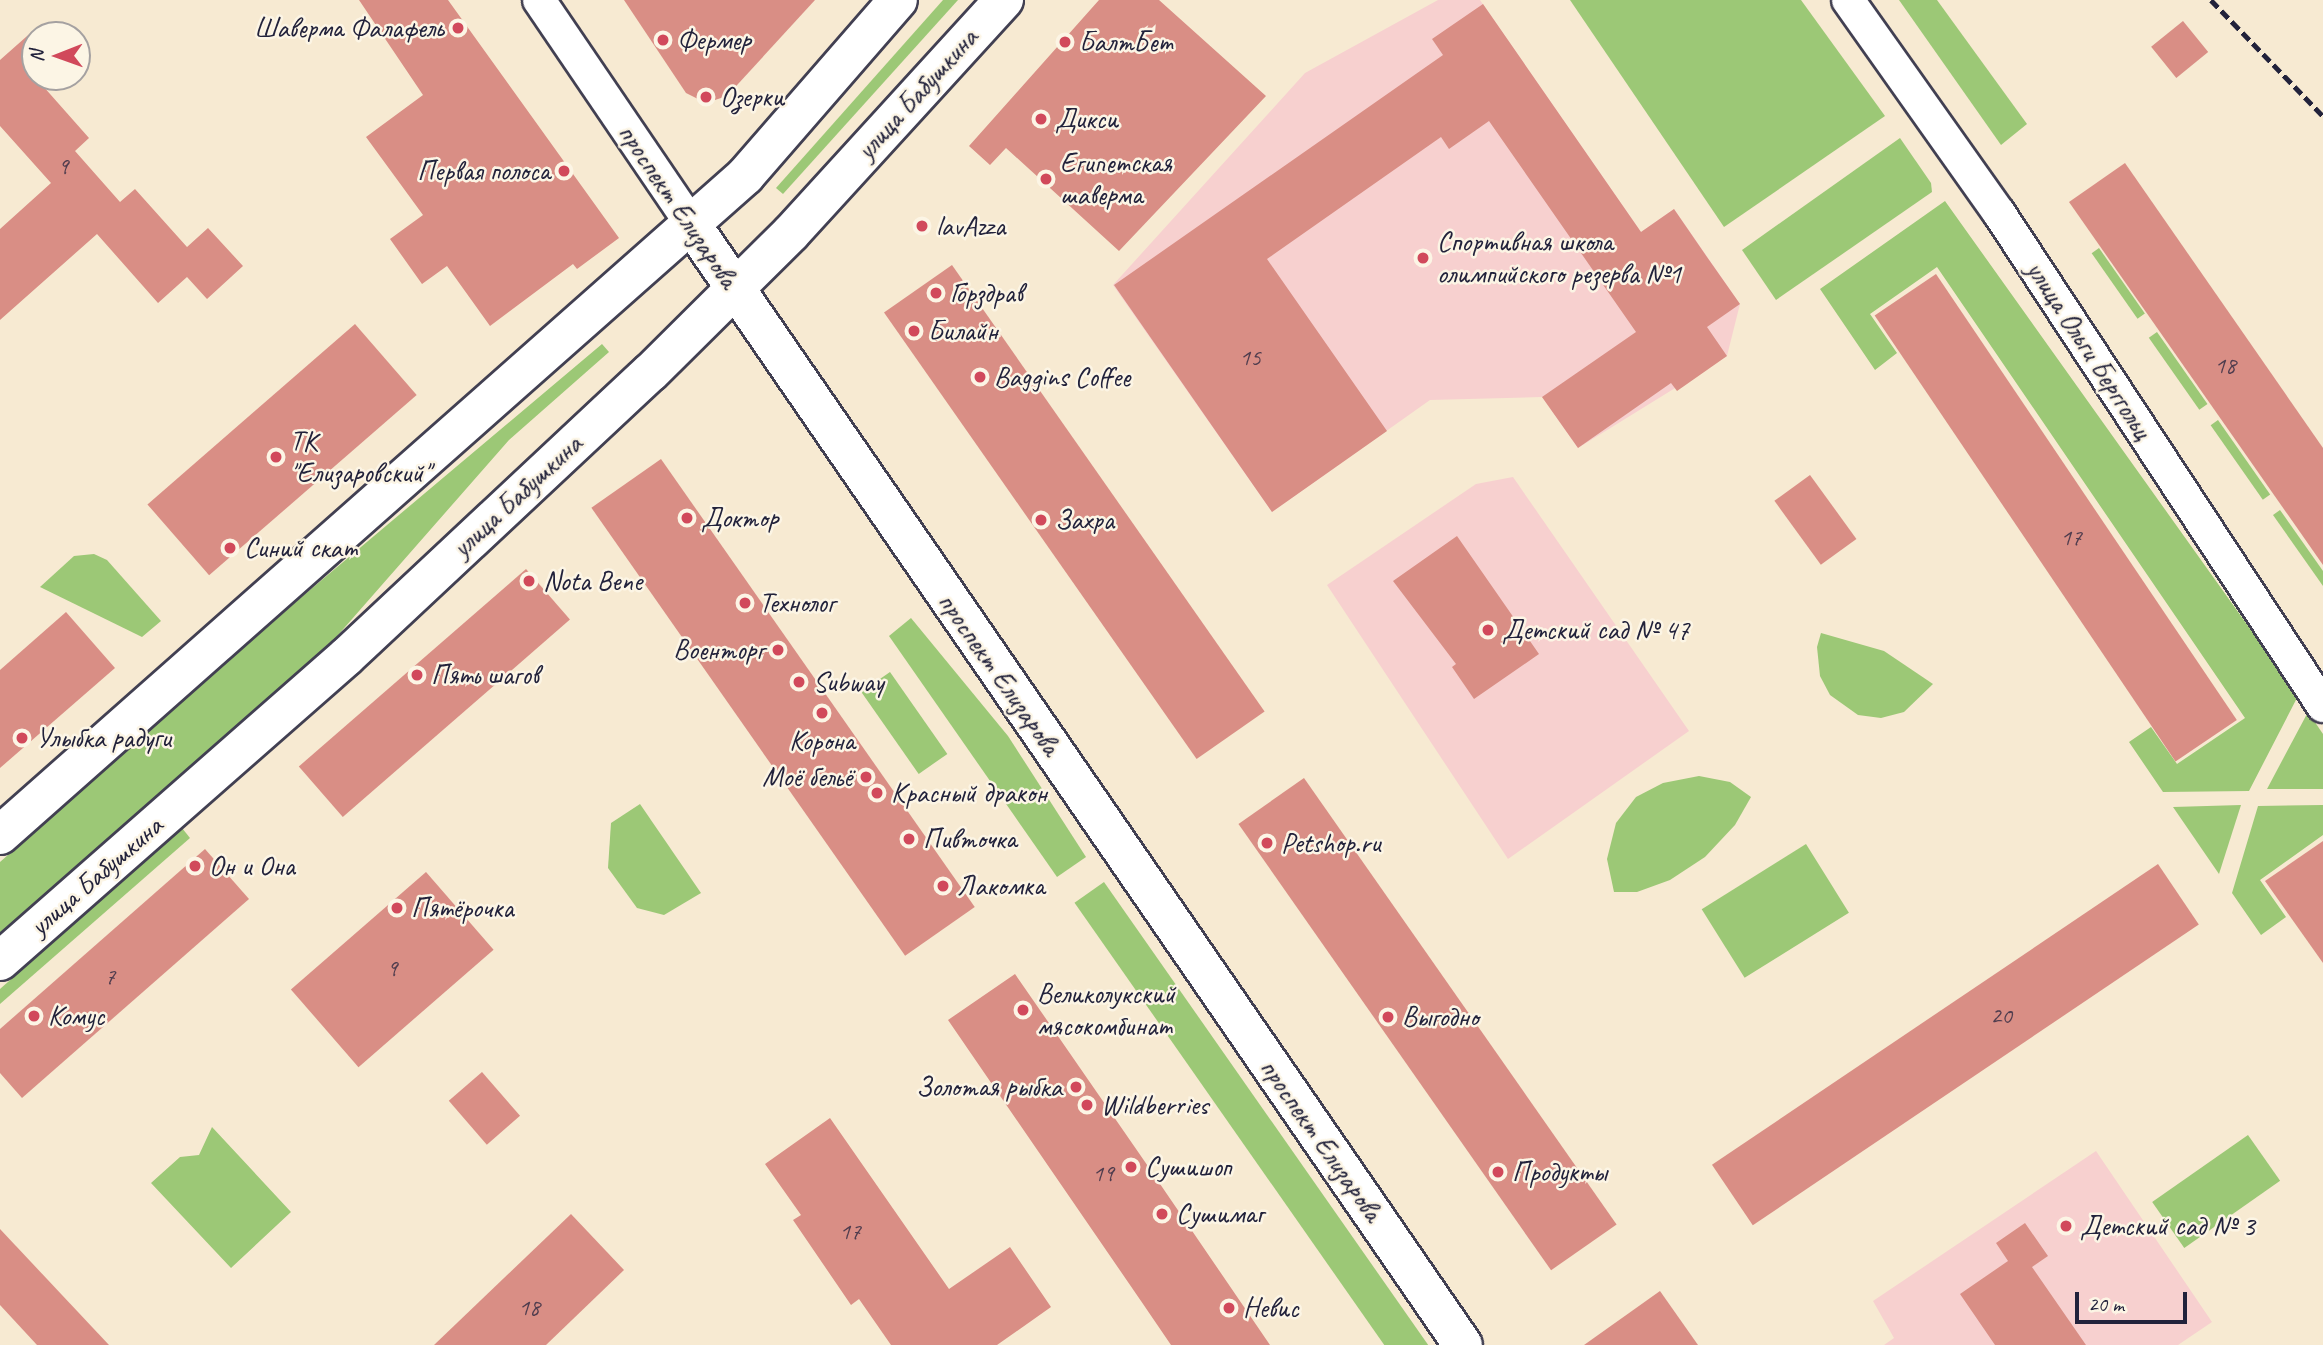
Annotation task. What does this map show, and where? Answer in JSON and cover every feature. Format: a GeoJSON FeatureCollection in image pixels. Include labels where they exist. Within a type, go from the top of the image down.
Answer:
{"type":"FeatureCollection","features":[{"type":"Feature","properties":{"kind":"street","name":"проспект Елизарова"},"geometry":{"type":"LineString","coordinates":[[539,0],[734,289],[1463,1345]]}},
{"type":"Feature","properties":{"kind":"street"},"geometry":{"type":"LineString","coordinates":[[0,835],[745,176],[898,0]]}},
{"type":"Feature","properties":{"kind":"street","name":"улица Бабушкина"},"geometry":{"type":"LineString","coordinates":[[0,961],[346,657],[734,289],[1004,0]]}},
{"type":"Feature","properties":{"kind":"street","name":"улица Ольги Берггольц"},"geometry":{"type":"LineString","coordinates":[[1848,0],[1999,213],[2323,706]]}},
{"type":"Feature","properties":{"kind":"shaded area","name":"Спортивная школа олимпийского резерва №1"},"geometry":{"type":"Polygon","coordinates":[[[1438,0],[1480,0],[1641,232],[1674,209],[1740,304],[1727,356],[1578,448],[1542,397],[1430,400],[1272,512],[1113,285],[1305,73],[1438,0]]]}},
{"type":"Feature","properties":{"kind":"shaded area","name":"Детский сад № 47"},"geometry":{"type":"Polygon","coordinates":[[[1513,477],[1689,731],[1508,859],[1327,585],[1476,484],[1513,477]]]}},
{"type":"Feature","properties":{"kind":"shaded area","name":"Детский сад № 3"},"geometry":{"type":"Polygon","coordinates":[[[2096,1151],[2212,1322],[2178,1345],[1884,1345],[1894,1338],[1873,1301],[2096,1151]]]}},
{"type":"Feature","properties":{"kind":"green space"},"geometry":{"type":"Polygon","coordinates":[[[943,0],[958,0],[783,194],[776,188],[943,0]]]}},
{"type":"Feature","properties":{"kind":"green space"},"geometry":{"type":"Polygon","coordinates":[[[1570,0],[1801,0],[1885,116],[1724,227],[1570,0]]]}},
{"type":"Feature","properties":{"kind":"green space"},"geometry":{"type":"Polygon","coordinates":[[[1899,0],[1937,0],[2027,124],[2001,145],[1899,0]]]}},
{"type":"Feature","properties":{"kind":"green space"},"geometry":{"type":"Polygon","coordinates":[[[1900,138],[1931,183],[1932,192],[1776,300],[1742,250],[1900,138]]]}},
{"type":"Feature","properties":{"kind":"green space"},"geometry":{"type":"Polygon","coordinates":[[[1945,201],[2298,696],[2249,791],[2163,792],[2129,742],[2151,727],[2177,764],[2245,718],[1937,267],[1870,314],[1897,353],[1875,370],[1820,289],[1945,201]]]}},
{"type":"Feature","properties":{"kind":"green space"},"geometry":{"type":"Polygon","coordinates":[[[2099,248],[2145,314],[2138,319],[2092,253],[2099,248]]]}},
{"type":"Feature","properties":{"kind":"green space"},"geometry":{"type":"Polygon","coordinates":[[[2157,332],[2207,404],[2199,410],[2149,338],[2157,332]]]}},
{"type":"Feature","properties":{"kind":"green space"},"geometry":{"type":"Polygon","coordinates":[[[602,344],[609,352],[509,440],[331,643],[0,933],[0,862],[298,600],[602,344]]]}},
{"type":"Feature","properties":{"kind":"green space"},"geometry":{"type":"Polygon","coordinates":[[[2218,420],[2270,495],[2263,500],[2211,425],[2218,420]]]}},
{"type":"Feature","properties":{"kind":"green space"},"geometry":{"type":"Polygon","coordinates":[[[2280,510],[2323,571],[2323,586],[2273,515],[2280,510]]]}},
{"type":"Feature","properties":{"kind":"green space"},"geometry":{"type":"Polygon","coordinates":[[[94,554],[107,560],[161,621],[142,637],[40,587],[74,556],[94,554]]]}},
{"type":"Feature","properties":{"kind":"green space"},"geometry":{"type":"Polygon","coordinates":[[[911,618],[1008,736],[1086,857],[1057,877],[889,636],[911,618]]]}},
{"type":"Feature","properties":{"kind":"green space"},"geometry":{"type":"Polygon","coordinates":[[[1821,633],[1884,651],[1933,684],[1904,712],[1881,718],[1858,715],[1830,695],[1820,676],[1817,647],[1821,633]]]}},
{"type":"Feature","properties":{"kind":"green space"},"geometry":{"type":"Polygon","coordinates":[[[890,672],[947,754],[919,774],[861,692],[890,672]]]}},
{"type":"Feature","properties":{"kind":"green space"},"geometry":{"type":"Polygon","coordinates":[[[2308,712],[2323,734],[2323,789],[2267,789],[2308,712]]]}},
{"type":"Feature","properties":{"kind":"green space"},"geometry":{"type":"Polygon","coordinates":[[[1699,776],[1730,782],[1751,797],[1735,825],[1705,857],[1670,880],[1637,892],[1614,892],[1607,859],[1616,823],[1636,797],[1663,783],[1699,776]]]}},
{"type":"Feature","properties":{"kind":"green space"},"geometry":{"type":"Polygon","coordinates":[[[640,804],[701,893],[664,915],[637,908],[608,868],[611,823],[640,804]]]}},
{"type":"Feature","properties":{"kind":"green space"},"geometry":{"type":"Polygon","coordinates":[[[2241,805],[2219,874],[2173,807],[2241,805]]]}},
{"type":"Feature","properties":{"kind":"green space"},"geometry":{"type":"Polygon","coordinates":[[[2323,805],[2323,835],[2260,880],[2286,917],[2261,935],[2232,893],[2258,806],[2323,805]]]}},
{"type":"Feature","properties":{"kind":"green space"},"geometry":{"type":"Polygon","coordinates":[[[182,828],[190,838],[0,1004],[0,989],[182,828]]]}},
{"type":"Feature","properties":{"kind":"green space"},"geometry":{"type":"Polygon","coordinates":[[[1806,844],[1849,913],[1745,978],[1702,909],[1806,844]]]}},
{"type":"Feature","properties":{"kind":"green space"},"geometry":{"type":"Polygon","coordinates":[[[1104,882],[1428,1345],[1384,1345],[1075,903],[1104,882]]]}},
{"type":"Feature","properties":{"kind":"green space"},"geometry":{"type":"Polygon","coordinates":[[[212,1127],[291,1212],[231,1268],[151,1183],[180,1157],[199,1155],[212,1127]]]}},
{"type":"Feature","properties":{"kind":"green space"},"geometry":{"type":"Polygon","coordinates":[[[2248,1135],[2280,1181],[2184,1248],[2152,1202],[2248,1135]]]}},
{"type":"Feature","properties":{"kind":"building"},"geometry":{"type":"Polygon","coordinates":[[[359,0],[448,0],[619,238],[577,269],[573,264],[490,326],[447,266],[422,284],[390,239],[423,215],[366,137],[423,95],[359,0]]]}},
{"type":"Feature","properties":{"kind":"building"},"geometry":{"type":"Polygon","coordinates":[[[624,0],[815,0],[727,96],[706,103],[686,93],[624,0]]]}},
{"type":"Feature","properties":{"kind":"building"},"geometry":{"type":"Polygon","coordinates":[[[1099,0],[1159,0],[1266,96],[1119,251],[1006,148],[990,165],[969,146],[1099,0]]]}},
{"type":"Feature","properties":{"kind":"building"},"geometry":{"type":"Polygon","coordinates":[[[1483,4],[1641,232],[1674,209],[1740,304],[1707,327],[1727,356],[1677,391],[1671,383],[1578,448],[1542,397],[1636,332],[1489,121],[1449,149],[1441,137],[1267,259],[1387,431],[1272,512],[1114,285],[1443,55],[1432,39],[1483,4]]]}},
{"type":"Feature","properties":{"kind":"building"},"geometry":{"type":"Polygon","coordinates":[[[2183,21],[2208,52],[2176,78],[2151,47],[2183,21]]]}},
{"type":"Feature","properties":{"kind":"building"},"geometry":{"type":"Polygon","coordinates":[[[21,41],[21,91],[47,91],[89,138],[75,151],[120,202],[135,189],[187,247],[208,228],[243,266],[207,299],[187,277],[158,303],[97,234],[0,320],[0,229],[51,183],[0,126],[0,60],[21,41]]]}},
{"type":"Feature","properties":{"kind":"building"},"geometry":{"type":"Polygon","coordinates":[[[2125,163],[2323,448],[2323,565],[2069,202],[2125,163]]]}},
{"type":"Feature","properties":{"kind":"building"},"geometry":{"type":"Polygon","coordinates":[[[952,265],[1265,711],[1197,759],[884,313],[952,265]]]}},
{"type":"Feature","properties":{"kind":"building"},"geometry":{"type":"Polygon","coordinates":[[[1936,274],[2237,720],[2175,761],[1875,315],[1936,274]]]}},
{"type":"Feature","properties":{"kind":"building","name":"ТК \"Елизаровский\""},"geometry":{"type":"Polygon","coordinates":[[[355,324],[417,395],[209,575],[147,504],[355,324]]]}},
{"type":"Feature","properties":{"kind":"building"},"geometry":{"type":"Polygon","coordinates":[[[661,459],[975,907],[905,956],[591,508],[661,459]]]}},
{"type":"Feature","properties":{"kind":"building"},"geometry":{"type":"Polygon","coordinates":[[[1810,475],[1856,539],[1821,565],[1774,501],[1810,475]]]}},
{"type":"Feature","properties":{"kind":"building"},"geometry":{"type":"Polygon","coordinates":[[[1457,536],[1539,654],[1474,699],[1452,667],[1456,664],[1393,581],[1457,536]]]}},
{"type":"Feature","properties":{"kind":"building"},"geometry":{"type":"Polygon","coordinates":[[[526,569],[570,620],[343,817],[299,766],[526,569]]]}},
{"type":"Feature","properties":{"kind":"building"},"geometry":{"type":"Polygon","coordinates":[[[66,612],[115,668],[0,768],[0,670],[66,612]]]}},
{"type":"Feature","properties":{"kind":"building"},"geometry":{"type":"Polygon","coordinates":[[[1304,778],[1617,1224],[1551,1270],[1238,824],[1304,778]]]}},
{"type":"Feature","properties":{"kind":"building"},"geometry":{"type":"Polygon","coordinates":[[[2323,841],[2323,963],[2265,881],[2323,841]]]}},
{"type":"Feature","properties":{"kind":"building"},"geometry":{"type":"Polygon","coordinates":[[[205,849],[249,899],[22,1098],[0,1073],[0,1029],[205,849]]]}},
{"type":"Feature","properties":{"kind":"building"},"geometry":{"type":"Polygon","coordinates":[[[2158,864],[2199,925],[1753,1225],[1712,1165],[2158,864]]]}},
{"type":"Feature","properties":{"kind":"building"},"geometry":{"type":"Polygon","coordinates":[[[426,872],[494,950],[358,1067],[291,989],[426,872]]]}},
{"type":"Feature","properties":{"kind":"building"},"geometry":{"type":"Polygon","coordinates":[[[1015,974],[1270,1345],[1171,1345],[948,1020],[1015,974]]]}},
{"type":"Feature","properties":{"kind":"building"},"geometry":{"type":"Polygon","coordinates":[[[482,1072],[520,1116],[487,1145],[449,1101],[482,1072]]]}},
{"type":"Feature","properties":{"kind":"building"},"geometry":{"type":"Polygon","coordinates":[[[830,1118],[949,1289],[1010,1247],[1051,1307],[997,1345],[891,1345],[859,1299],[851,1305],[793,1220],[801,1215],[765,1164],[830,1118]]]}},
{"type":"Feature","properties":{"kind":"building"},"geometry":{"type":"Polygon","coordinates":[[[571,1214],[624,1270],[546,1345],[434,1345],[571,1214]]]}},
{"type":"Feature","properties":{"kind":"building"},"geometry":{"type":"Polygon","coordinates":[[[2025,1223],[2048,1256],[2032,1267],[2086,1345],[1995,1345],[1960,1294],[2008,1261],[1996,1243],[2025,1223]]]}},
{"type":"Feature","properties":{"kind":"building"},"geometry":{"type":"Polygon","coordinates":[[[0,1229],[109,1345],[37,1345],[0,1305],[0,1229]]]}},
{"type":"Feature","properties":{"kind":"building"},"geometry":{"type":"Polygon","coordinates":[[[1660,1291],[1698,1345],[1584,1345],[1660,1291]]]}},
{"type":"Feature","properties":{"kind":"railway"},"geometry":{"type":"LineString","coordinates":[[2211,0],[2323,116]]}},
{"type":"Feature","properties":{"kind":"place","name":"Шаверма Фалафель"},"geometry":{"type":"Point","coordinates":[458,28]}},
{"type":"Feature","properties":{"kind":"place","name":"Фермер"},"geometry":{"type":"Point","coordinates":[663,40]}},
{"type":"Feature","properties":{"kind":"place","name":"БалтБет"},"geometry":{"type":"Point","coordinates":[1065,42]}},
{"type":"Feature","properties":{"kind":"place","name":"Озерки"},"geometry":{"type":"Point","coordinates":[706,97]}},
{"type":"Feature","properties":{"kind":"place","name":"Дикси"},"geometry":{"type":"Point","coordinates":[1041,119]}},
{"type":"Feature","properties":{"kind":"place","name":"Первая полоса"},"geometry":{"type":"Point","coordinates":[564,171]}},
{"type":"Feature","properties":{"kind":"place","name":"Египетская шаверма"},"geometry":{"type":"Point","coordinates":[1046,179]}},
{"type":"Feature","properties":{"kind":"place","name":"lavAzza"},"geometry":{"type":"Point","coordinates":[922,226]}},
{"type":"Feature","properties":{"kind":"place","name":"Спортивная школа олимпийского резерва №1"},"geometry":{"type":"Point","coordinates":[1423,258]}},
{"type":"Feature","properties":{"kind":"place","name":"Горздрав"},"geometry":{"type":"Point","coordinates":[936,293]}},
{"type":"Feature","properties":{"kind":"place","name":"Билайн"},"geometry":{"type":"Point","coordinates":[914,331]}},
{"type":"Feature","properties":{"kind":"place","name":"Baggins Coffee"},"geometry":{"type":"Point","coordinates":[980,377]}},
{"type":"Feature","properties":{"kind":"place","name":"ТК \"Елизаровский\""},"geometry":{"type":"Point","coordinates":[276,457]}},
{"type":"Feature","properties":{"kind":"place","name":"Доктор"},"geometry":{"type":"Point","coordinates":[687,518]}},
{"type":"Feature","properties":{"kind":"place","name":"Захра"},"geometry":{"type":"Point","coordinates":[1041,520]}},
{"type":"Feature","properties":{"kind":"place","name":"Синий скат"},"geometry":{"type":"Point","coordinates":[230,548]}},
{"type":"Feature","properties":{"kind":"place","name":"Nota Bene"},"geometry":{"type":"Point","coordinates":[529,581]}},
{"type":"Feature","properties":{"kind":"place","name":"Технолог"},"geometry":{"type":"Point","coordinates":[745,603]}},
{"type":"Feature","properties":{"kind":"place","name":"Детский сад № 47"},"geometry":{"type":"Point","coordinates":[1488,630]}},
{"type":"Feature","properties":{"kind":"place","name":"Военторг"},"geometry":{"type":"Point","coordinates":[778,650]}},
{"type":"Feature","properties":{"kind":"place","name":"Пять шагов"},"geometry":{"type":"Point","coordinates":[417,675]}},
{"type":"Feature","properties":{"kind":"place","name":"Subway"},"geometry":{"type":"Point","coordinates":[799,682]}},
{"type":"Feature","properties":{"kind":"place","name":"Корона"},"geometry":{"type":"Point","coordinates":[822,713]}},
{"type":"Feature","properties":{"kind":"place","name":"Улыбка радуги"},"geometry":{"type":"Point","coordinates":[22,738]}},
{"type":"Feature","properties":{"kind":"place","name":"Моё бельё"},"geometry":{"type":"Point","coordinates":[866,777]}},
{"type":"Feature","properties":{"kind":"place","name":"Красный дракон"},"geometry":{"type":"Point","coordinates":[877,793]}},
{"type":"Feature","properties":{"kind":"place","name":"Пивточка"},"geometry":{"type":"Point","coordinates":[909,839]}},
{"type":"Feature","properties":{"kind":"place","name":"Petshop.ru"},"geometry":{"type":"Point","coordinates":[1267,843]}},
{"type":"Feature","properties":{"kind":"place","name":"Он и Она"},"geometry":{"type":"Point","coordinates":[195,866]}},
{"type":"Feature","properties":{"kind":"place","name":"Лакомка"},"geometry":{"type":"Point","coordinates":[943,886]}},
{"type":"Feature","properties":{"kind":"place","name":"Пятёрочка"},"geometry":{"type":"Point","coordinates":[397,908]}},
{"type":"Feature","properties":{"kind":"place","name":"Великолукский мясокомбинат"},"geometry":{"type":"Point","coordinates":[1023,1010]}},
{"type":"Feature","properties":{"kind":"place","name":"Комус"},"geometry":{"type":"Point","coordinates":[34,1016]}},
{"type":"Feature","properties":{"kind":"place","name":"Выгодно"},"geometry":{"type":"Point","coordinates":[1388,1017]}},
{"type":"Feature","properties":{"kind":"place","name":"Золотая рыбка"},"geometry":{"type":"Point","coordinates":[1076,1087]}},
{"type":"Feature","properties":{"kind":"place","name":"Wildberries"},"geometry":{"type":"Point","coordinates":[1087,1105]}},
{"type":"Feature","properties":{"kind":"place","name":"Сушишоп"},"geometry":{"type":"Point","coordinates":[1131,1167]}},
{"type":"Feature","properties":{"kind":"place","name":"Продукты"},"geometry":{"type":"Point","coordinates":[1498,1172]}},
{"type":"Feature","properties":{"kind":"place","name":"Сушимаг"},"geometry":{"type":"Point","coordinates":[1162,1214]}},
{"type":"Feature","properties":{"kind":"place","name":"Детский сад № 3"},"geometry":{"type":"Point","coordinates":[2066,1226]}},
{"type":"Feature","properties":{"kind":"place","name":"Невис"},"geometry":{"type":"Point","coordinates":[1229,1308]}}]}
